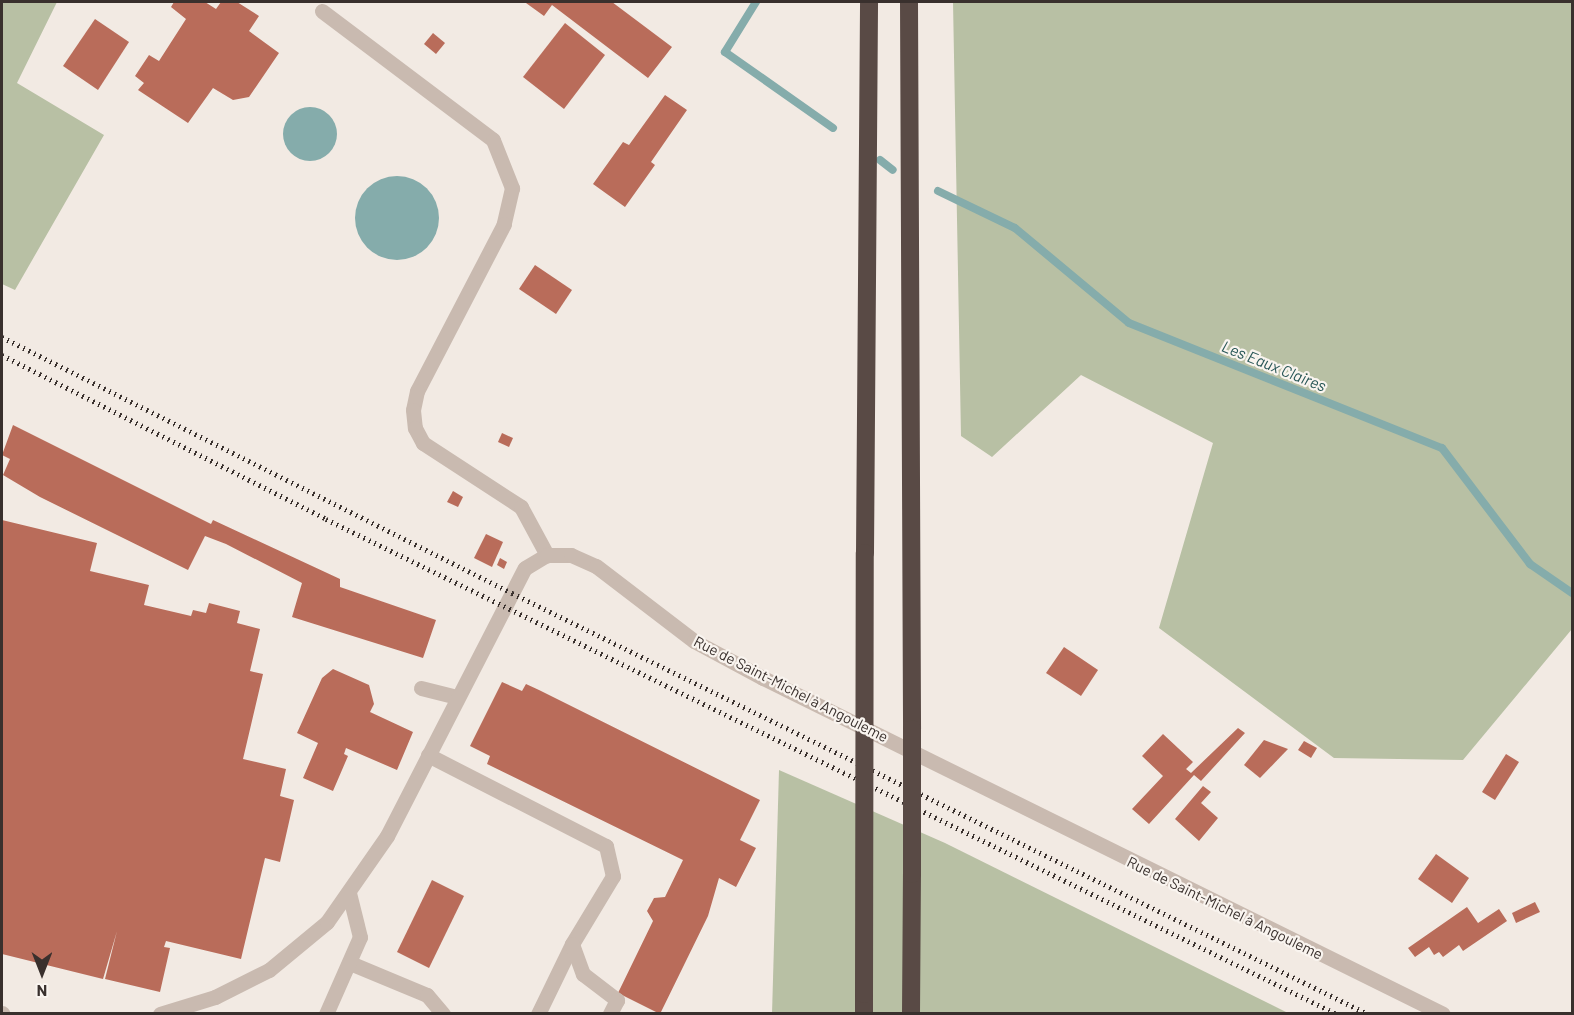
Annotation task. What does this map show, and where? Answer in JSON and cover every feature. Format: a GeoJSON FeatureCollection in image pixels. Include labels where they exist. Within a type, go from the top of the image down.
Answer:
{"type":"FeatureCollection","features":[{"type":"Feature","properties":{"kind":"highway"},"geometry":{"type":"LineString","coordinates":[[864,1014],[869,2]]}},
{"type":"Feature","properties":{"kind":"highway"},"geometry":{"type":"LineString","coordinates":[[909,2],[911,1014]]}},
{"type":"Feature","properties":{"kind":"street"},"geometry":{"type":"LineString","coordinates":[[160,1014],[215,997],[269,970],[327,922],[387,836],[525,568],[547,555],[521,507],[423,443],[415,428],[412,410],[417,391],[504,224],[512,188],[493,140],[322,11]]}},
{"type":"Feature","properties":{"kind":"street","name":"Rue de Saint-Michel à Angouleme"},"geometry":{"type":"LineString","coordinates":[[547,555],[571,555],[596,566],[693,641],[763,678],[1443,1014]]}},
{"type":"Feature","properties":{"kind":"street"},"geometry":{"type":"LineString","coordinates":[[421,688],[457,697]]}},
{"type":"Feature","properties":{"kind":"street"},"geometry":{"type":"LineString","coordinates":[[428,755],[606,846],[613,876],[572,944],[538,1014]]}},
{"type":"Feature","properties":{"kind":"street"},"geometry":{"type":"LineString","coordinates":[[326,1014],[360,937],[349,893]]}},
{"type":"Feature","properties":{"kind":"street"},"geometry":{"type":"LineString","coordinates":[[572,944],[583,974],[617,1000],[610,1014]]}},
{"type":"Feature","properties":{"kind":"street"},"geometry":{"type":"LineString","coordinates":[[350,963],[427,995],[443,1014]]}},
{"type":"Feature","properties":{"kind":"green space"},"geometry":{"type":"Polygon","coordinates":[[[2,2],[57,2],[17,83],[104,135],[15,290],[2,284],[2,2]]]}},
{"type":"Feature","properties":{"kind":"green space"},"geometry":{"type":"Polygon","coordinates":[[[953,2],[1572,2],[1572,629],[1463,760],[1334,758],[1159,628],[1213,443],[1081,375],[992,457],[961,436],[953,2]]]}},
{"type":"Feature","properties":{"kind":"green space"},"geometry":{"type":"Polygon","coordinates":[[[779,770],[945,843],[1288,1013],[772,1014],[779,770]]]}},
{"type":"Feature","properties":{"kind":"water"},"geometry":{"type":"Polygon","coordinates":[[[305,107],[315,107],[325,111],[333,119],[337,134],[333,149],[325,157],[315,161],[305,161],[295,157],[287,149],[283,139],[283,129],[287,119],[295,111],[305,107]]]}},
{"type":"Feature","properties":{"kind":"water"},"geometry":{"type":"Polygon","coordinates":[[[397,176],[413,179],[427,188],[436,202],[439,218],[436,234],[427,248],[413,257],[397,260],[381,257],[367,248],[358,234],[355,218],[358,202],[367,188],[381,179],[397,176]]]}},
{"type":"Feature","properties":{"kind":"building"},"geometry":{"type":"Polygon","coordinates":[[[174,2],[205,2],[216,9],[221,2],[237,2],[259,16],[249,31],[279,53],[249,97],[233,100],[213,88],[188,123],[138,90],[144,83],[135,76],[149,55],[159,61],[186,19],[171,7],[174,2]]]}},
{"type":"Feature","properties":{"kind":"building"},"geometry":{"type":"Polygon","coordinates":[[[612,2],[672,47],[648,78],[552,5],[544,16],[526,3],[612,2]]]}},
{"type":"Feature","properties":{"kind":"building"},"geometry":{"type":"Polygon","coordinates":[[[95,19],[129,42],[98,90],[63,66],[95,19]]]}},
{"type":"Feature","properties":{"kind":"building"},"geometry":{"type":"Polygon","coordinates":[[[565,23],[605,55],[564,109],[523,77],[565,23]]]}},
{"type":"Feature","properties":{"kind":"building"},"geometry":{"type":"Polygon","coordinates":[[[433,33],[445,43],[436,54],[424,44],[433,33]]]}},
{"type":"Feature","properties":{"kind":"building"},"geometry":{"type":"Polygon","coordinates":[[[665,95],[687,110],[651,162],[655,165],[625,207],[593,184],[623,142],[629,145],[665,95]]]}},
{"type":"Feature","properties":{"kind":"building"},"geometry":{"type":"Polygon","coordinates":[[[535,265],[572,290],[556,314],[519,289],[535,265]]]}},
{"type":"Feature","properties":{"kind":"building"},"geometry":{"type":"Polygon","coordinates":[[[13,425],[211,524],[213,520],[340,579],[340,587],[436,620],[423,658],[292,617],[302,583],[226,544],[205,536],[188,570],[40,497],[3,475],[10,459],[2,455],[13,425]]]}},
{"type":"Feature","properties":{"kind":"building"},"geometry":{"type":"Polygon","coordinates":[[[502,433],[513,438],[509,447],[498,442],[502,433]]]}},
{"type":"Feature","properties":{"kind":"building"},"geometry":{"type":"Polygon","coordinates":[[[453,491],[463,497],[458,507],[447,502],[453,491]]]}},
{"type":"Feature","properties":{"kind":"building"},"geometry":{"type":"Polygon","coordinates":[[[2,520],[97,543],[90,571],[149,585],[144,605],[191,616],[193,610],[206,613],[209,603],[240,611],[237,623],[260,629],[250,671],[263,674],[243,759],[286,769],[280,796],[294,800],[280,862],[265,858],[241,959],[166,941],[164,947],[170,948],[160,992],[105,979],[117,931],[103,979],[2,954],[2,520]]]}},
{"type":"Feature","properties":{"kind":"building"},"geometry":{"type":"Polygon","coordinates":[[[486,534],[503,542],[492,567],[474,558],[486,534]]]}},
{"type":"Feature","properties":{"kind":"building"},"geometry":{"type":"Polygon","coordinates":[[[500,558],[507,562],[504,569],[497,565],[500,558]]]}},
{"type":"Feature","properties":{"kind":"building"},"geometry":{"type":"Polygon","coordinates":[[[1064,647],[1098,670],[1081,696],[1046,673],[1064,647]]]}},
{"type":"Feature","properties":{"kind":"building"},"geometry":{"type":"Polygon","coordinates":[[[333,669],[369,685],[374,704],[370,712],[413,732],[397,770],[346,748],[344,754],[348,756],[333,791],[303,778],[318,743],[297,733],[322,678],[333,669]]]}},
{"type":"Feature","properties":{"kind":"building"},"geometry":{"type":"Polygon","coordinates":[[[502,682],[522,691],[526,684],[760,800],[740,840],[756,848],[736,887],[719,878],[708,916],[660,1014],[618,993],[653,921],[647,911],[654,898],[665,897],[683,860],[487,764],[490,756],[470,746],[502,682]]]}},
{"type":"Feature","properties":{"kind":"building"},"geometry":{"type":"Polygon","coordinates":[[[1238,728],[1245,733],[1201,781],[1194,775],[1149,824],[1132,809],[1163,776],[1142,756],[1163,734],[1193,762],[1186,769],[1191,773],[1238,728]]]}},
{"type":"Feature","properties":{"kind":"building"},"geometry":{"type":"Polygon","coordinates":[[[1264,740],[1288,749],[1260,778],[1244,765],[1264,740]]]}},
{"type":"Feature","properties":{"kind":"building"},"geometry":{"type":"Polygon","coordinates":[[[1304,741],[1317,748],[1311,758],[1298,750],[1304,741]]]}},
{"type":"Feature","properties":{"kind":"building"},"geometry":{"type":"Polygon","coordinates":[[[1506,754],[1519,762],[1495,800],[1482,792],[1506,754]]]}},
{"type":"Feature","properties":{"kind":"building"},"geometry":{"type":"Polygon","coordinates":[[[1203,786],[1211,792],[1201,803],[1218,818],[1199,841],[1175,819],[1203,786]]]}},
{"type":"Feature","properties":{"kind":"building"},"geometry":{"type":"Polygon","coordinates":[[[1436,854],[1469,878],[1452,903],[1418,879],[1436,854]]]}},
{"type":"Feature","properties":{"kind":"building"},"geometry":{"type":"Polygon","coordinates":[[[432,880],[464,896],[429,968],[397,952],[432,880]]]}},
{"type":"Feature","properties":{"kind":"building"},"geometry":{"type":"Polygon","coordinates":[[[1535,902],[1540,912],[1516,923],[1512,913],[1535,902]]]}},
{"type":"Feature","properties":{"kind":"building"},"geometry":{"type":"Polygon","coordinates":[[[1467,907],[1478,923],[1499,909],[1507,921],[1463,951],[1459,945],[1443,957],[1439,952],[1434,955],[1429,947],[1415,957],[1408,948],[1467,907]]]}},
{"type":"Feature","properties":{"kind":"waterway","name":"Les Eaux Claires"},"geometry":{"type":"LineString","coordinates":[[756,2],[725,52],[833,128]]}},
{"type":"Feature","properties":{"kind":"waterway","name":"Les Eaux Claires"},"geometry":{"type":"LineString","coordinates":[[880,160],[893,170]]}},
{"type":"Feature","properties":{"kind":"waterway","name":"Les Eaux Claires"},"geometry":{"type":"LineString","coordinates":[[938,191],[1015,228],[1129,323],[1442,448],[1530,564],[1572,593]]}},
{"type":"Feature","properties":{"kind":"railway"},"geometry":{"type":"LineString","coordinates":[[2,337],[512,593],[1368,1014]]}},
{"type":"Feature","properties":{"kind":"railway"},"geometry":{"type":"LineString","coordinates":[[2,355],[326,519],[1337,1014]]}}]}
